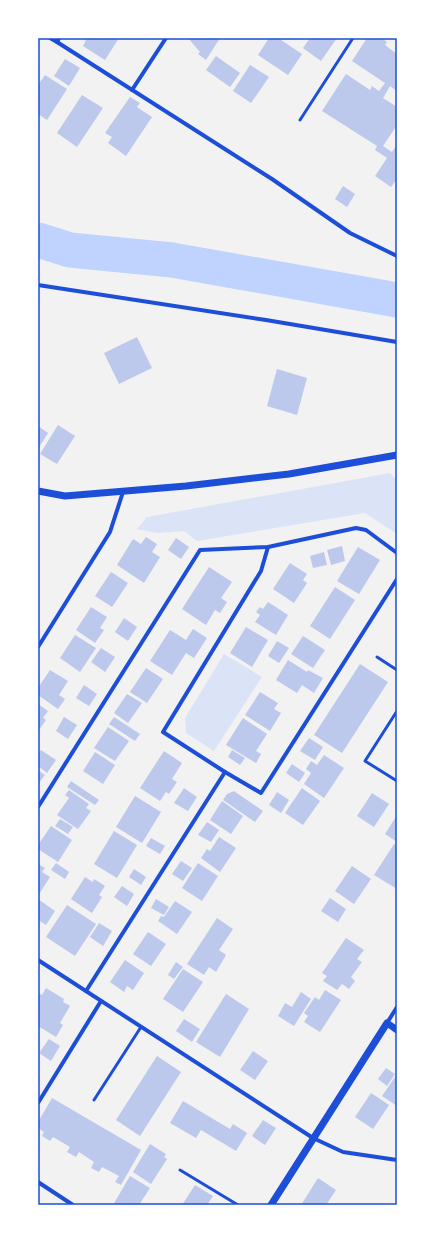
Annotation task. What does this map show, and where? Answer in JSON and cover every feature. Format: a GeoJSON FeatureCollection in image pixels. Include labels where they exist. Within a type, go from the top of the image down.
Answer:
{"type":"FeatureCollection","features":[{"type":"Feature","properties":{"kind":"street"},"geometry":{"type":"LineString","coordinates":[[50,38],[58,40],[132,90],[272,179],[350,233],[397,256]]}},
{"type":"Feature","properties":{"kind":"street"},"geometry":{"type":"LineString","coordinates":[[132,90],[166,38]]}},
{"type":"Feature","properties":{"kind":"street"},"geometry":{"type":"LineString","coordinates":[[38,285],[397,342]]}},
{"type":"Feature","properties":{"kind":"street"},"geometry":{"type":"LineString","coordinates":[[38,491],[65,496],[186,486],[288,474],[397,455]]}},
{"type":"Feature","properties":{"kind":"street"},"geometry":{"type":"LineString","coordinates":[[38,647],[110,532],[123,492]]}},
{"type":"Feature","properties":{"kind":"street"},"geometry":{"type":"LineString","coordinates":[[38,807],[200,550],[268,548],[356,528],[366,530],[397,552]]}},
{"type":"Feature","properties":{"kind":"street"},"geometry":{"type":"LineString","coordinates":[[268,548],[261,571],[163,732],[261,793],[397,579]]}},
{"type":"Feature","properties":{"kind":"street"},"geometry":{"type":"LineString","coordinates":[[86,991],[225,772]]}},
{"type":"Feature","properties":{"kind":"street"},"geometry":{"type":"LineString","coordinates":[[38,960],[313,1138],[343,1152],[397,1160]]}},
{"type":"Feature","properties":{"kind":"street"},"geometry":{"type":"LineString","coordinates":[[38,1103],[101,1001]]}},
{"type":"Feature","properties":{"kind":"street"},"geometry":{"type":"LineString","coordinates":[[271,1205],[397,1007]]}},
{"type":"Feature","properties":{"kind":"street"},"geometry":{"type":"LineString","coordinates":[[387,1023],[397,1030]]}},
{"type":"Feature","properties":{"kind":"street"},"geometry":{"type":"LineString","coordinates":[[38,1182],[73,1205]]}},
{"type":"Feature","properties":{"kind":"lane"},"geometry":{"type":"LineString","coordinates":[[300,120],[353,38]]}},
{"type":"Feature","properties":{"kind":"lane"},"geometry":{"type":"LineString","coordinates":[[377,658],[397,670]]}},
{"type":"Feature","properties":{"kind":"lane"},"geometry":{"type":"LineString","coordinates":[[397,710],[365,761],[397,781]]}},
{"type":"Feature","properties":{"kind":"lane"},"geometry":{"type":"LineString","coordinates":[[94,1100],[141,1027]]}},
{"type":"Feature","properties":{"kind":"lane"},"geometry":{"type":"LineString","coordinates":[[180,1170],[238,1205]]}},
{"type":"Feature","properties":{"kind":"shaded area"},"geometry":{"type":"Polygon","coordinates":[[[390,473],[397,480],[397,534],[365,513],[197,541],[184,531],[157,533],[137,529],[147,517],[390,473]]]}},
{"type":"Feature","properties":{"kind":"shaded area"},"geometry":{"type":"Polygon","coordinates":[[[224,654],[262,677],[214,751],[186,733],[185,718],[224,654]]]}},
{"type":"Feature","properties":{"kind":"building"},"geometry":{"type":"Polygon","coordinates":[[[87,38],[119,38],[105,60],[83,46],[87,38]]]}},
{"type":"Feature","properties":{"kind":"building"},"geometry":{"type":"Polygon","coordinates":[[[188,38],[220,38],[206,60],[198,54],[200,52],[188,38]]]}},
{"type":"Feature","properties":{"kind":"building"},"geometry":{"type":"Polygon","coordinates":[[[269,38],[278,38],[302,54],[288,75],[258,55],[269,38]]]}},
{"type":"Feature","properties":{"kind":"building"},"geometry":{"type":"Polygon","coordinates":[[[310,38],[337,38],[321,61],[303,48],[310,38]]]}},
{"type":"Feature","properties":{"kind":"building"},"geometry":{"type":"Polygon","coordinates":[[[367,38],[381,38],[387,42],[385,45],[397,54],[397,91],[390,86],[383,98],[397,107],[397,125],[383,146],[392,152],[396,146],[397,147],[397,179],[391,187],[375,176],[387,158],[375,150],[377,146],[322,111],[346,74],[370,90],[372,86],[379,91],[385,83],[352,61],[367,38]]]}},
{"type":"Feature","properties":{"kind":"building"},"geometry":{"type":"Polygon","coordinates":[[[216,56],[240,73],[230,87],[206,70],[216,56]]]}},
{"type":"Feature","properties":{"kind":"building"},"geometry":{"type":"Polygon","coordinates":[[[65,59],[80,68],[69,86],[54,76],[65,59]]]}},
{"type":"Feature","properties":{"kind":"building"},"geometry":{"type":"Polygon","coordinates":[[[250,65],[269,77],[251,103],[233,91],[250,65]]]}},
{"type":"Feature","properties":{"kind":"building"},"geometry":{"type":"Polygon","coordinates":[[[45,75],[67,89],[47,120],[38,114],[38,85],[45,75]]]}},
{"type":"Feature","properties":{"kind":"building"},"geometry":{"type":"Polygon","coordinates":[[[82,95],[103,108],[77,147],[57,133],[82,95]]]}},
{"type":"Feature","properties":{"kind":"building"},"geometry":{"type":"Polygon","coordinates":[[[130,97],[140,103],[137,107],[152,117],[126,156],[108,143],[112,137],[105,133],[130,97]]]}},
{"type":"Feature","properties":{"kind":"building"},"geometry":{"type":"Polygon","coordinates":[[[343,186],[355,194],[347,207],[335,199],[343,186]]]}},
{"type":"Feature","properties":{"kind":"building"},"geometry":{"type":"Polygon","coordinates":[[[137,337],[152,368],[119,384],[104,353],[137,337]]]}},
{"type":"Feature","properties":{"kind":"building"},"geometry":{"type":"Polygon","coordinates":[[[277,369],[307,378],[297,415],[267,406],[277,369]]]}},
{"type":"Feature","properties":{"kind":"building"},"geometry":{"type":"Polygon","coordinates":[[[58,425],[75,436],[57,464],[40,454],[58,425]]]}},
{"type":"Feature","properties":{"kind":"building"},"geometry":{"type":"Polygon","coordinates":[[[38,426],[48,433],[38,449],[38,426]]]}},
{"type":"Feature","properties":{"kind":"building"},"geometry":{"type":"Polygon","coordinates":[[[146,537],[157,544],[152,552],[160,557],[144,583],[117,565],[133,539],[141,544],[146,537]]]}},
{"type":"Feature","properties":{"kind":"building"},"geometry":{"type":"Polygon","coordinates":[[[176,538],[189,547],[181,559],[168,550],[176,538]]]}},
{"type":"Feature","properties":{"kind":"building"},"geometry":{"type":"Polygon","coordinates":[[[342,546],[345,561],[331,565],[327,550],[342,546]]]}},
{"type":"Feature","properties":{"kind":"building"},"geometry":{"type":"Polygon","coordinates":[[[358,547],[380,560],[359,594],[337,581],[358,547]]]}},
{"type":"Feature","properties":{"kind":"building"},"geometry":{"type":"Polygon","coordinates":[[[324,552],[327,565],[313,568],[310,556],[324,552]]]}},
{"type":"Feature","properties":{"kind":"building"},"geometry":{"type":"Polygon","coordinates":[[[290,563],[307,574],[303,580],[307,583],[294,603],[273,589],[290,563]]]}},
{"type":"Feature","properties":{"kind":"building"},"geometry":{"type":"Polygon","coordinates":[[[209,567],[232,582],[221,598],[227,602],[220,613],[215,610],[206,625],[182,609],[209,567]]]}},
{"type":"Feature","properties":{"kind":"building"},"geometry":{"type":"Polygon","coordinates":[[[111,572],[128,583],[112,607],[95,596],[111,572]]]}},
{"type":"Feature","properties":{"kind":"building"},"geometry":{"type":"Polygon","coordinates":[[[335,587],[355,600],[330,639],[310,626],[335,587]]]}},
{"type":"Feature","properties":{"kind":"building"},"geometry":{"type":"Polygon","coordinates":[[[268,602],[288,615],[276,635],[255,622],[260,615],[256,612],[260,607],[263,609],[268,602]]]}},
{"type":"Feature","properties":{"kind":"building"},"geometry":{"type":"Polygon","coordinates":[[[91,607],[107,617],[100,628],[104,630],[95,643],[76,630],[91,607]]]}},
{"type":"Feature","properties":{"kind":"building"},"geometry":{"type":"Polygon","coordinates":[[[124,618],[137,627],[128,641],[115,632],[124,618]]]}},
{"type":"Feature","properties":{"kind":"building"},"geometry":{"type":"Polygon","coordinates":[[[246,627],[268,640],[252,667],[230,653],[246,627]]]}},
{"type":"Feature","properties":{"kind":"building"},"geometry":{"type":"Polygon","coordinates":[[[193,629],[207,638],[194,658],[186,653],[172,675],[150,661],[170,630],[186,640],[193,629]]]}},
{"type":"Feature","properties":{"kind":"building"},"geometry":{"type":"Polygon","coordinates":[[[75,635],[96,648],[80,672],[60,658],[75,635]]]}},
{"type":"Feature","properties":{"kind":"building"},"geometry":{"type":"Polygon","coordinates":[[[303,636],[325,650],[313,668],[291,654],[303,636]]]}},
{"type":"Feature","properties":{"kind":"building"},"geometry":{"type":"Polygon","coordinates":[[[277,641],[289,648],[279,663],[268,656],[277,641]]]}},
{"type":"Feature","properties":{"kind":"building"},"geometry":{"type":"Polygon","coordinates":[[[101,648],[115,657],[105,672],[91,662],[101,648]]]}},
{"type":"Feature","properties":{"kind":"building"},"geometry":{"type":"Polygon","coordinates":[[[288,660],[307,672],[308,670],[323,678],[314,693],[302,685],[297,693],[276,680],[288,660]]]}},
{"type":"Feature","properties":{"kind":"building"},"geometry":{"type":"Polygon","coordinates":[[[360,664],[388,682],[342,753],[314,735],[360,664]]]}},
{"type":"Feature","properties":{"kind":"building"},"geometry":{"type":"Polygon","coordinates":[[[146,668],[163,679],[147,703],[130,692],[146,668]]]}},
{"type":"Feature","properties":{"kind":"building"},"geometry":{"type":"Polygon","coordinates":[[[50,670],[68,681],[59,695],[65,699],[58,709],[38,695],[38,688],[50,670]]]}},
{"type":"Feature","properties":{"kind":"building"},"geometry":{"type":"Polygon","coordinates":[[[84,685],[97,694],[89,706],[76,698],[84,685]]]}},
{"type":"Feature","properties":{"kind":"building"},"geometry":{"type":"Polygon","coordinates":[[[260,692],[278,703],[274,709],[281,713],[270,731],[245,715],[260,692]]]}},
{"type":"Feature","properties":{"kind":"building"},"geometry":{"type":"Polygon","coordinates":[[[127,694],[142,703],[128,723],[114,713],[127,694]]]}},
{"type":"Feature","properties":{"kind":"building"},"geometry":{"type":"Polygon","coordinates":[[[38,704],[48,711],[43,718],[46,720],[39,730],[38,729],[38,704]]]}},
{"type":"Feature","properties":{"kind":"building"},"geometry":{"type":"Polygon","coordinates":[[[64,717],[77,725],[68,739],[56,731],[64,717]]]}},
{"type":"Feature","properties":{"kind":"building"},"geometry":{"type":"Polygon","coordinates":[[[114,717],[140,734],[135,741],[109,724],[114,717]]]}},
{"type":"Feature","properties":{"kind":"building"},"geometry":{"type":"Polygon","coordinates":[[[243,718],[267,734],[256,751],[261,754],[256,763],[226,745],[243,718]]]}},
{"type":"Feature","properties":{"kind":"building"},"geometry":{"type":"Polygon","coordinates":[[[108,727],[129,741],[115,761],[94,748],[108,727]]]}},
{"type":"Feature","properties":{"kind":"building"},"geometry":{"type":"Polygon","coordinates":[[[309,738],[323,747],[315,760],[300,751],[309,738]]]}},
{"type":"Feature","properties":{"kind":"building"},"geometry":{"type":"Polygon","coordinates":[[[41,750],[56,760],[47,773],[38,766],[38,754],[41,750]]]}},
{"type":"Feature","properties":{"kind":"building"},"geometry":{"type":"Polygon","coordinates":[[[232,750],[245,758],[240,765],[228,757],[232,750]]]}},
{"type":"Feature","properties":{"kind":"building"},"geometry":{"type":"Polygon","coordinates":[[[164,751],[182,763],[172,779],[177,782],[169,794],[166,792],[160,801],[140,788],[164,751]]]}},
{"type":"Feature","properties":{"kind":"building"},"geometry":{"type":"Polygon","coordinates":[[[95,752],[115,765],[103,784],[83,771],[95,752]]]}},
{"type":"Feature","properties":{"kind":"building"},"geometry":{"type":"Polygon","coordinates":[[[324,755],[344,768],[324,798],[304,784],[311,773],[306,769],[311,761],[317,765],[324,755]]]}},
{"type":"Feature","properties":{"kind":"building"},"geometry":{"type":"Polygon","coordinates":[[[292,764],[305,773],[299,782],[286,773],[292,764]]]}},
{"type":"Feature","properties":{"kind":"building"},"geometry":{"type":"Polygon","coordinates":[[[38,770],[45,775],[39,783],[38,782],[38,770]]]}},
{"type":"Feature","properties":{"kind":"building"},"geometry":{"type":"Polygon","coordinates":[[[71,781],[99,800],[95,805],[67,787],[71,781]]]}},
{"type":"Feature","properties":{"kind":"building"},"geometry":{"type":"Polygon","coordinates":[[[184,788],[197,797],[188,811],[174,803],[184,788]]]}},
{"type":"Feature","properties":{"kind":"building"},"geometry":{"type":"Polygon","coordinates":[[[302,788],[320,801],[303,825],[285,813],[302,788]]]}},
{"type":"Feature","properties":{"kind":"building"},"geometry":{"type":"Polygon","coordinates":[[[69,790],[89,804],[86,808],[91,811],[78,829],[57,815],[69,798],[65,795],[69,790]]]}},
{"type":"Feature","properties":{"kind":"building"},"geometry":{"type":"Polygon","coordinates":[[[234,791],[263,811],[255,822],[223,800],[227,794],[234,791]]]}},
{"type":"Feature","properties":{"kind":"building"},"geometry":{"type":"Polygon","coordinates":[[[277,792],[289,800],[281,813],[269,805],[277,792]]]}},
{"type":"Feature","properties":{"kind":"building"},"geometry":{"type":"Polygon","coordinates":[[[372,793],[389,804],[374,827],[357,816],[372,793]]]}},
{"type":"Feature","properties":{"kind":"building"},"geometry":{"type":"Polygon","coordinates":[[[135,796],[161,812],[142,843],[116,827],[135,796]]]}},
{"type":"Feature","properties":{"kind":"building"},"geometry":{"type":"Polygon","coordinates":[[[222,801],[243,816],[231,834],[210,820],[222,801]]]}},
{"type":"Feature","properties":{"kind":"building"},"geometry":{"type":"Polygon","coordinates":[[[397,815],[397,842],[385,834],[397,815]]]}},
{"type":"Feature","properties":{"kind":"building"},"geometry":{"type":"Polygon","coordinates":[[[60,819],[73,827],[68,834],[55,826],[60,819]]]}},
{"type":"Feature","properties":{"kind":"building"},"geometry":{"type":"Polygon","coordinates":[[[207,822],[219,830],[211,842],[198,835],[207,822]]]}},
{"type":"Feature","properties":{"kind":"building"},"geometry":{"type":"Polygon","coordinates":[[[51,826],[72,840],[58,862],[38,849],[38,845],[51,826]]]}},
{"type":"Feature","properties":{"kind":"building"},"geometry":{"type":"Polygon","coordinates":[[[114,831],[137,845],[117,878],[94,864],[114,831]]]}},
{"type":"Feature","properties":{"kind":"building"},"geometry":{"type":"Polygon","coordinates":[[[219,837],[236,848],[220,872],[201,858],[207,849],[210,851],[219,837]]]}},
{"type":"Feature","properties":{"kind":"building"},"geometry":{"type":"Polygon","coordinates":[[[151,838],[165,846],[160,854],[146,846],[151,838]]]}},
{"type":"Feature","properties":{"kind":"building"},"geometry":{"type":"Polygon","coordinates":[[[394,844],[397,845],[397,889],[374,875],[394,844]]]}},
{"type":"Feature","properties":{"kind":"building"},"geometry":{"type":"Polygon","coordinates":[[[181,861],[192,868],[183,881],[172,874],[181,861]]]}},
{"type":"Feature","properties":{"kind":"building"},"geometry":{"type":"Polygon","coordinates":[[[56,863],[69,872],[65,879],[51,870],[56,863]]]}},
{"type":"Feature","properties":{"kind":"building"},"geometry":{"type":"Polygon","coordinates":[[[198,863],[218,876],[202,901],[182,888],[198,863]]]}},
{"type":"Feature","properties":{"kind":"building"},"geometry":{"type":"Polygon","coordinates":[[[38,864],[45,868],[42,872],[50,877],[38,896],[38,864]]]}},
{"type":"Feature","properties":{"kind":"building"},"geometry":{"type":"Polygon","coordinates":[[[352,866],[371,879],[354,904],[335,891],[352,866]]]}},
{"type":"Feature","properties":{"kind":"building"},"geometry":{"type":"Polygon","coordinates":[[[134,869],[146,877],[141,885],[129,877],[134,869]]]}},
{"type":"Feature","properties":{"kind":"building"},"geometry":{"type":"Polygon","coordinates":[[[85,877],[93,882],[94,879],[105,886],[99,895],[102,897],[92,913],[71,899],[85,877]]]}},
{"type":"Feature","properties":{"kind":"building"},"geometry":{"type":"Polygon","coordinates":[[[122,886],[134,894],[127,906],[114,897],[122,886]]]}},
{"type":"Feature","properties":{"kind":"building"},"geometry":{"type":"Polygon","coordinates":[[[330,898],[346,909],[338,922],[321,911],[330,898]]]}},
{"type":"Feature","properties":{"kind":"building"},"geometry":{"type":"Polygon","coordinates":[[[38,899],[55,911],[46,925],[38,920],[38,899]]]}},
{"type":"Feature","properties":{"kind":"building"},"geometry":{"type":"Polygon","coordinates":[[[156,899],[169,907],[164,915],[151,908],[156,899]]]}},
{"type":"Feature","properties":{"kind":"building"},"geometry":{"type":"Polygon","coordinates":[[[175,901],[192,912],[177,934],[158,921],[161,916],[164,917],[175,901]]]}},
{"type":"Feature","properties":{"kind":"building"},"geometry":{"type":"Polygon","coordinates":[[[67,905],[96,924],[75,956],[46,937],[67,905]]]}},
{"type":"Feature","properties":{"kind":"building"},"geometry":{"type":"Polygon","coordinates":[[[217,918],[233,929],[219,950],[226,955],[216,972],[209,967],[204,975],[187,964],[217,918]]]}},
{"type":"Feature","properties":{"kind":"building"},"geometry":{"type":"Polygon","coordinates":[[[99,923],[112,931],[103,946],[90,937],[99,923]]]}},
{"type":"Feature","properties":{"kind":"building"},"geometry":{"type":"Polygon","coordinates":[[[148,932],[166,944],[151,966],[133,954],[148,932]]]}},
{"type":"Feature","properties":{"kind":"building"},"geometry":{"type":"Polygon","coordinates":[[[346,938],[364,950],[357,959],[362,962],[351,977],[355,981],[349,989],[342,984],[337,990],[323,981],[327,976],[322,973],[346,938]]]}},
{"type":"Feature","properties":{"kind":"building"},"geometry":{"type":"Polygon","coordinates":[[[125,960],[144,973],[133,990],[127,986],[124,992],[110,982],[125,960]]]}},
{"type":"Feature","properties":{"kind":"building"},"geometry":{"type":"Polygon","coordinates":[[[176,962],[183,967],[174,979],[168,975],[176,962]]]}},
{"type":"Feature","properties":{"kind":"building"},"geometry":{"type":"Polygon","coordinates":[[[183,969],[203,982],[183,1012],[163,999],[183,969]]]}},
{"type":"Feature","properties":{"kind":"building"},"geometry":{"type":"Polygon","coordinates":[[[46,988],[64,999],[63,1002],[70,1006],[60,1023],[63,1025],[56,1037],[38,1026],[38,993],[42,995],[46,988]]]}},
{"type":"Feature","properties":{"kind":"building"},"geometry":{"type":"Polygon","coordinates":[[[325,990],[341,1000],[320,1032],[304,1022],[308,1016],[304,1013],[315,997],[319,1000],[325,990]]]}},
{"type":"Feature","properties":{"kind":"building"},"geometry":{"type":"Polygon","coordinates":[[[301,992],[311,999],[294,1026],[278,1016],[285,1003],[292,1007],[301,992]]]}},
{"type":"Feature","properties":{"kind":"building"},"geometry":{"type":"Polygon","coordinates":[[[226,994],[249,1009],[220,1057],[196,1042],[226,994]]]}},
{"type":"Feature","properties":{"kind":"building"},"geometry":{"type":"Polygon","coordinates":[[[184,1019],[200,1029],[192,1042],[176,1031],[184,1019]]]}},
{"type":"Feature","properties":{"kind":"building"},"geometry":{"type":"Polygon","coordinates":[[[49,1039],[60,1046],[51,1061],[39,1053],[49,1039]]]}},
{"type":"Feature","properties":{"kind":"building"},"geometry":{"type":"Polygon","coordinates":[[[253,1051],[268,1061],[255,1080],[240,1070],[253,1051]]]}},
{"type":"Feature","properties":{"kind":"building"},"geometry":{"type":"Polygon","coordinates":[[[157,1056],[181,1072],[140,1136],[116,1120],[157,1056]]]}},
{"type":"Feature","properties":{"kind":"building"},"geometry":{"type":"Polygon","coordinates":[[[386,1068],[395,1074],[387,1086],[378,1079],[386,1068]]]}},
{"type":"Feature","properties":{"kind":"building"},"geometry":{"type":"Polygon","coordinates":[[[397,1074],[397,1106],[382,1096],[397,1074]]]}},
{"type":"Feature","properties":{"kind":"building"},"geometry":{"type":"Polygon","coordinates":[[[371,1093],[389,1105],[373,1129],[355,1117],[371,1093]]]}},
{"type":"Feature","properties":{"kind":"building"},"geometry":{"type":"Polygon","coordinates":[[[52,1098],[141,1150],[121,1185],[115,1182],[119,1176],[102,1167],[99,1172],[91,1168],[94,1162],[79,1152],[76,1157],[67,1152],[70,1147],[53,1137],[50,1141],[42,1136],[44,1132],[38,1128],[38,1122],[52,1098]]]}},
{"type":"Feature","properties":{"kind":"building"},"geometry":{"type":"Polygon","coordinates":[[[183,1101],[230,1129],[233,1124],[247,1133],[236,1151],[201,1130],[196,1138],[170,1123],[183,1101]]]}},
{"type":"Feature","properties":{"kind":"building"},"geometry":{"type":"Polygon","coordinates":[[[263,1120],[276,1128],[265,1145],[252,1136],[263,1120]]]}},
{"type":"Feature","properties":{"kind":"building"},"geometry":{"type":"Polygon","coordinates":[[[150,1144],[166,1154],[164,1157],[167,1159],[151,1184],[133,1172],[150,1144]]]}},
{"type":"Feature","properties":{"kind":"building"},"geometry":{"type":"Polygon","coordinates":[[[130,1176],[150,1188],[139,1205],[113,1205],[130,1176]]]}},
{"type":"Feature","properties":{"kind":"building"},"geometry":{"type":"Polygon","coordinates":[[[318,1178],[336,1190],[326,1205],[301,1205],[318,1178]]]}},
{"type":"Feature","properties":{"kind":"building"},"geometry":{"type":"Polygon","coordinates":[[[195,1185],[213,1196],[207,1205],[182,1205],[195,1185]]]}},
{"type":"Feature","properties":{"kind":"waterway"},"geometry":{"type":"LineString","coordinates":[[38,240],[70,250],[172,260],[397,300]]}}]}
